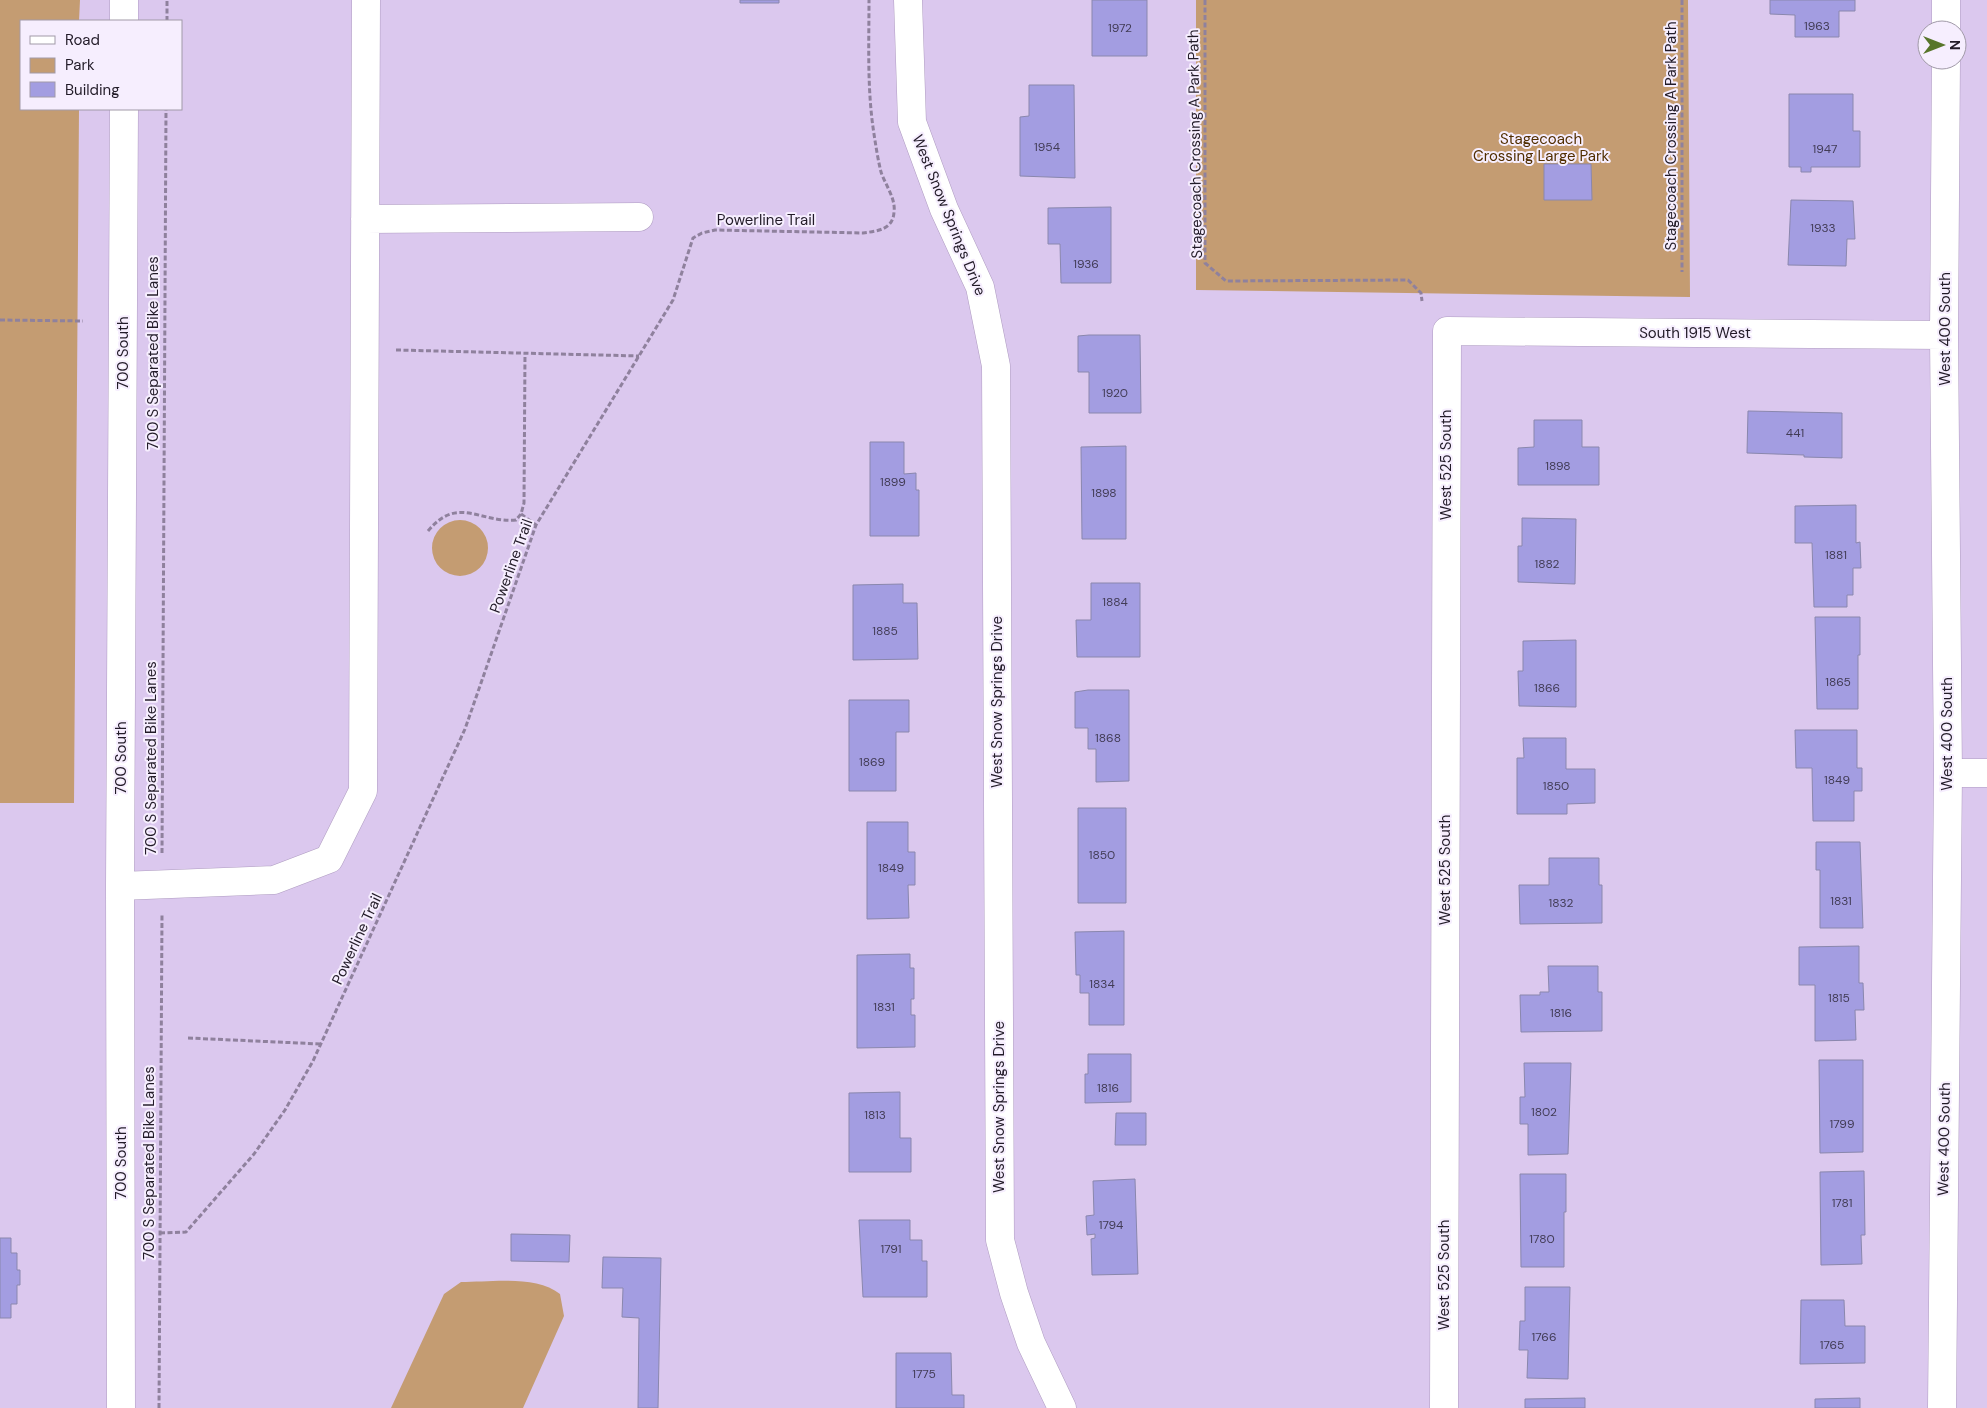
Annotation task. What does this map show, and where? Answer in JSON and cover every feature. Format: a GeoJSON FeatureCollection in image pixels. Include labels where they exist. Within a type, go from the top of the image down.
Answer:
{"type":"FeatureCollection","features":[{"type":"Feature","properties":{"kind":"street"},"geometry":{"type":"LineString","coordinates":[[124,0],[124,20]]}},
{"type":"Feature","properties":{"kind":"street"},"geometry":{"type":"LineString","coordinates":[[120,886],[274,880],[329,859],[363,791],[366,0]]}},
{"type":"Feature","properties":{"kind":"street","name":"West Snow Springs Drive"},"geometry":{"type":"LineString","coordinates":[[908,0],[912,122],[944,209],[980,287],[996,366],[1000,1240],[1014,1293],[1031,1343],[1062,1408]]}},
{"type":"Feature","properties":{"kind":"street"},"geometry":{"type":"LineString","coordinates":[[1946,0],[1946,20]]}},
{"type":"Feature","properties":{"kind":"street","name":"West 400 South"},"geometry":{"type":"LineString","coordinates":[[1942,1408],[1948,773],[1944,335],[1946,70]]}},
{"type":"Feature","properties":{"kind":"street","name":"700 South"},"geometry":{"type":"LineString","coordinates":[[121,1408],[120,886],[124,110]]}},
{"type":"Feature","properties":{"kind":"street"},"geometry":{"type":"LineString","coordinates":[[365,219],[639,216]]}},
{"type":"Feature","properties":{"kind":"street","name":"South 1915 West"},"geometry":{"type":"LineString","coordinates":[[1446,331],[1944,335]]}},
{"type":"Feature","properties":{"kind":"street","name":"West 525 South"},"geometry":{"type":"LineString","coordinates":[[1444,1408],[1446,331]]}},
{"type":"Feature","properties":{"kind":"street"},"geometry":{"type":"LineString","coordinates":[[1948,773],[1987,773]]}},
{"type":"Feature","properties":{"kind":"path"},"geometry":{"type":"LineString","coordinates":[[166,20],[167,0]]}},
{"type":"Feature","properties":{"kind":"path","name":"Powerline Trail"},"geometry":{"type":"LineString","coordinates":[[160,1233],[186,1232],[254,1154],[285,1110],[313,1061],[465,729],[536,525],[673,300],[693,238],[702,233],[715,230],[863,233],[885,228],[891,222],[895,212],[881,171],[869,91],[869,0]]}},
{"type":"Feature","properties":{"kind":"path","name":"Stagecoach Crossing A Park Path"},"geometry":{"type":"LineString","coordinates":[[1205,0],[1205,263],[1226,281],[1408,280],[1421,293],[1422,301]]}},
{"type":"Feature","properties":{"kind":"path","name":"Stagecoach Crossing A Park Path"},"geometry":{"type":"LineString","coordinates":[[1682,0],[1682,272]]}},
{"type":"Feature","properties":{"kind":"path","name":"700 S Separated Bike Lanes"},"geometry":{"type":"LineString","coordinates":[[159,1408],[166,110]]}},
{"type":"Feature","properties":{"kind":"path"},"geometry":{"type":"LineString","coordinates":[[0,320],[83,321]]}},
{"type":"Feature","properties":{"kind":"path"},"geometry":{"type":"LineString","coordinates":[[396,350],[639,356]]}},
{"type":"Feature","properties":{"kind":"path"},"geometry":{"type":"LineString","coordinates":[[428,531],[437,520],[458,511],[502,521],[516,520],[521,514],[524,503],[525,353]]}},
{"type":"Feature","properties":{"kind":"path"},"geometry":{"type":"LineString","coordinates":[[521,514],[536,525]]}},
{"type":"Feature","properties":{"kind":"path"},"geometry":{"type":"LineString","coordinates":[[188,1038],[321,1044]]}},
{"type":"Feature","properties":{"kind":"green space"},"geometry":{"type":"Polygon","coordinates":[[[0,0],[80,0],[79,20],[20,20],[20,110],[79,110],[74,803],[0,803],[0,0]]]}},
{"type":"Feature","properties":{"kind":"green space","name":"Stagecoach Crossing Large Park"},"geometry":{"type":"Polygon","coordinates":[[[1196,0],[1688,0],[1690,297],[1196,290],[1196,0]]]}},
{"type":"Feature","properties":{"kind":"green space"},"geometry":{"type":"Polygon","coordinates":[[[460,520],[471,522],[480,528],[486,537],[488,548],[486,559],[480,568],[471,574],[460,576],[449,574],[440,568],[434,559],[432,548],[434,537],[440,528],[449,522],[460,520]]]}},
{"type":"Feature","properties":{"kind":"green space"},"geometry":{"type":"Polygon","coordinates":[[[461,1282],[526,1282],[539,1284],[560,1294],[564,1316],[523,1408],[391,1408],[444,1294],[461,1282]]]}},
{"type":"Feature","properties":{"kind":"building"},"geometry":{"type":"Polygon","coordinates":[[[740,0],[779,0],[779,3],[740,3],[740,0]]]}},
{"type":"Feature","properties":{"kind":"building"},"geometry":{"type":"Polygon","coordinates":[[[1092,0],[1147,0],[1147,56],[1092,56],[1092,0]]]}},
{"type":"Feature","properties":{"kind":"building"},"geometry":{"type":"Polygon","coordinates":[[[1770,0],[1855,0],[1855,11],[1839,11],[1839,37],[1795,37],[1795,15],[1770,14],[1770,0]]]}},
{"type":"Feature","properties":{"kind":"building"},"geometry":{"type":"Polygon","coordinates":[[[1029,85],[1074,85],[1075,178],[1020,176],[1020,117],[1029,116],[1029,85]]]}},
{"type":"Feature","properties":{"kind":"building"},"geometry":{"type":"Polygon","coordinates":[[[1789,94],[1853,94],[1853,131],[1860,131],[1860,167],[1811,167],[1811,172],[1801,172],[1801,167],[1789,167],[1789,94]]]}},
{"type":"Feature","properties":{"kind":"building"},"geometry":{"type":"Polygon","coordinates":[[[1544,164],[1591,164],[1592,200],[1544,200],[1544,164]]]}},
{"type":"Feature","properties":{"kind":"building"},"geometry":{"type":"Polygon","coordinates":[[[1791,200],[1853,201],[1855,239],[1847,239],[1846,266],[1788,265],[1791,200]]]}},
{"type":"Feature","properties":{"kind":"building"},"geometry":{"type":"Polygon","coordinates":[[[1111,207],[1111,283],[1061,283],[1060,244],[1048,244],[1048,208],[1111,207]]]}},
{"type":"Feature","properties":{"kind":"building"},"geometry":{"type":"Polygon","coordinates":[[[1140,335],[1141,413],[1089,413],[1089,372],[1078,372],[1078,336],[1140,335]]]}},
{"type":"Feature","properties":{"kind":"building"},"geometry":{"type":"Polygon","coordinates":[[[1748,411],[1842,413],[1842,458],[1747,453],[1748,411]]]}},
{"type":"Feature","properties":{"kind":"building"},"geometry":{"type":"Polygon","coordinates":[[[1534,420],[1582,420],[1582,447],[1599,447],[1599,485],[1518,485],[1518,448],[1534,447],[1534,420]]]}},
{"type":"Feature","properties":{"kind":"building"},"geometry":{"type":"Polygon","coordinates":[[[870,442],[904,442],[904,474],[916,473],[916,490],[919,490],[919,536],[870,536],[870,442]]]}},
{"type":"Feature","properties":{"kind":"building"},"geometry":{"type":"Polygon","coordinates":[[[1126,446],[1126,539],[1082,539],[1081,447],[1126,446]]]}},
{"type":"Feature","properties":{"kind":"building"},"geometry":{"type":"Polygon","coordinates":[[[1856,505],[1856,543],[1860,542],[1861,568],[1853,568],[1853,595],[1847,595],[1847,607],[1814,607],[1812,543],[1795,543],[1795,506],[1856,505]]]}},
{"type":"Feature","properties":{"kind":"building"},"geometry":{"type":"Polygon","coordinates":[[[1522,518],[1576,519],[1575,584],[1518,582],[1518,546],[1522,546],[1522,518]]]}},
{"type":"Feature","properties":{"kind":"building"},"geometry":{"type":"Polygon","coordinates":[[[1091,583],[1140,583],[1140,657],[1077,657],[1076,620],[1091,620],[1091,583]]]}},
{"type":"Feature","properties":{"kind":"building"},"geometry":{"type":"Polygon","coordinates":[[[903,584],[903,603],[917,603],[918,659],[853,660],[853,585],[903,584]]]}},
{"type":"Feature","properties":{"kind":"building"},"geometry":{"type":"Polygon","coordinates":[[[1815,617],[1860,617],[1858,709],[1817,709],[1815,617]]]}},
{"type":"Feature","properties":{"kind":"building"},"geometry":{"type":"Polygon","coordinates":[[[1576,640],[1576,707],[1519,706],[1518,671],[1523,671],[1523,641],[1576,640]]]}},
{"type":"Feature","properties":{"kind":"building"},"geometry":{"type":"Polygon","coordinates":[[[1088,690],[1129,690],[1129,781],[1096,782],[1096,749],[1088,749],[1088,728],[1075,728],[1075,692],[1088,690]]]}},
{"type":"Feature","properties":{"kind":"building"},"geometry":{"type":"Polygon","coordinates":[[[849,700],[909,700],[909,732],[896,732],[896,791],[849,791],[849,700]]]}},
{"type":"Feature","properties":{"kind":"building"},"geometry":{"type":"Polygon","coordinates":[[[1795,730],[1857,730],[1857,768],[1862,768],[1862,791],[1854,791],[1854,821],[1813,821],[1812,768],[1796,768],[1795,730]]]}},
{"type":"Feature","properties":{"kind":"building"},"geometry":{"type":"Polygon","coordinates":[[[1523,738],[1566,738],[1566,769],[1595,769],[1595,803],[1567,804],[1567,814],[1517,814],[1517,758],[1524,758],[1523,738]]]}},
{"type":"Feature","properties":{"kind":"building"},"geometry":{"type":"Polygon","coordinates":[[[1078,808],[1126,808],[1126,903],[1078,903],[1078,808]]]}},
{"type":"Feature","properties":{"kind":"building"},"geometry":{"type":"Polygon","coordinates":[[[867,822],[908,822],[908,852],[915,852],[915,885],[908,885],[909,918],[867,919],[867,822]]]}},
{"type":"Feature","properties":{"kind":"building"},"geometry":{"type":"Polygon","coordinates":[[[1816,842],[1860,842],[1863,928],[1820,928],[1820,870],[1816,870],[1816,842]]]}},
{"type":"Feature","properties":{"kind":"building"},"geometry":{"type":"Polygon","coordinates":[[[1549,858],[1599,858],[1599,885],[1602,885],[1602,923],[1520,924],[1519,885],[1549,885],[1549,858]]]}},
{"type":"Feature","properties":{"kind":"building"},"geometry":{"type":"Polygon","coordinates":[[[1124,931],[1124,1025],[1089,1025],[1089,993],[1080,993],[1080,975],[1076,975],[1075,932],[1124,931]]]}},
{"type":"Feature","properties":{"kind":"building"},"geometry":{"type":"Polygon","coordinates":[[[1859,946],[1859,983],[1863,983],[1864,1010],[1855,1010],[1856,1040],[1815,1041],[1815,985],[1799,985],[1799,947],[1859,946]]]}},
{"type":"Feature","properties":{"kind":"building"},"geometry":{"type":"Polygon","coordinates":[[[910,954],[910,968],[914,968],[914,999],[911,999],[911,1015],[915,1015],[915,1047],[857,1048],[857,955],[910,954]]]}},
{"type":"Feature","properties":{"kind":"building"},"geometry":{"type":"Polygon","coordinates":[[[1548,966],[1598,966],[1598,992],[1602,992],[1602,1031],[1521,1032],[1520,995],[1540,995],[1540,992],[1549,992],[1548,966]]]}},
{"type":"Feature","properties":{"kind":"building"},"geometry":{"type":"Polygon","coordinates":[[[1088,1054],[1131,1054],[1131,1102],[1085,1103],[1085,1074],[1088,1074],[1088,1054]]]}},
{"type":"Feature","properties":{"kind":"building"},"geometry":{"type":"Polygon","coordinates":[[[1819,1060],[1863,1060],[1863,1152],[1820,1153],[1819,1060]]]}},
{"type":"Feature","properties":{"kind":"building"},"geometry":{"type":"Polygon","coordinates":[[[1524,1063],[1571,1063],[1568,1154],[1528,1155],[1528,1124],[1520,1124],[1520,1097],[1525,1097],[1524,1063]]]}},
{"type":"Feature","properties":{"kind":"building"},"geometry":{"type":"Polygon","coordinates":[[[900,1092],[900,1138],[911,1138],[911,1172],[849,1172],[849,1093],[900,1092]]]}},
{"type":"Feature","properties":{"kind":"building"},"geometry":{"type":"Polygon","coordinates":[[[1116,1113],[1146,1113],[1146,1145],[1115,1145],[1116,1113]]]}},
{"type":"Feature","properties":{"kind":"building"},"geometry":{"type":"Polygon","coordinates":[[[1864,1171],[1865,1235],[1861,1235],[1862,1264],[1821,1265],[1820,1172],[1864,1171]]]}},
{"type":"Feature","properties":{"kind":"building"},"geometry":{"type":"Polygon","coordinates":[[[1520,1174],[1566,1174],[1564,1267],[1521,1267],[1520,1174]]]}},
{"type":"Feature","properties":{"kind":"building"},"geometry":{"type":"Polygon","coordinates":[[[1135,1179],[1138,1274],[1092,1275],[1091,1239],[1095,1238],[1095,1234],[1087,1235],[1086,1216],[1094,1215],[1093,1181],[1135,1179]]]}},
{"type":"Feature","properties":{"kind":"building"},"geometry":{"type":"Polygon","coordinates":[[[859,1220],[910,1220],[910,1240],[922,1240],[922,1261],[927,1261],[927,1297],[863,1297],[859,1220]]]}},
{"type":"Feature","properties":{"kind":"building"},"geometry":{"type":"Polygon","coordinates":[[[511,1234],[570,1235],[569,1262],[511,1261],[511,1234]]]}},
{"type":"Feature","properties":{"kind":"building"},"geometry":{"type":"Polygon","coordinates":[[[0,1238],[11,1238],[11,1253],[17,1253],[17,1270],[20,1270],[20,1285],[17,1285],[17,1304],[11,1304],[11,1318],[0,1318],[0,1238]]]}},
{"type":"Feature","properties":{"kind":"building"},"geometry":{"type":"Polygon","coordinates":[[[603,1257],[661,1258],[658,1408],[638,1408],[639,1318],[622,1317],[623,1288],[602,1288],[603,1257]]]}},
{"type":"Feature","properties":{"kind":"building"},"geometry":{"type":"Polygon","coordinates":[[[1525,1287],[1570,1287],[1568,1379],[1527,1378],[1528,1350],[1519,1350],[1520,1321],[1525,1321],[1525,1287]]]}},
{"type":"Feature","properties":{"kind":"building"},"geometry":{"type":"Polygon","coordinates":[[[1801,1300],[1844,1300],[1845,1326],[1865,1326],[1865,1363],[1800,1364],[1801,1300]]]}},
{"type":"Feature","properties":{"kind":"building"},"geometry":{"type":"Polygon","coordinates":[[[896,1353],[951,1353],[952,1395],[964,1395],[964,1408],[896,1408],[896,1353]]]}},
{"type":"Feature","properties":{"kind":"building"},"geometry":{"type":"Polygon","coordinates":[[[1585,1398],[1585,1408],[1525,1408],[1525,1399],[1585,1398]]]}},
{"type":"Feature","properties":{"kind":"building"},"geometry":{"type":"Polygon","coordinates":[[[1860,1398],[1860,1408],[1815,1408],[1815,1399],[1860,1398]]]}}]}
